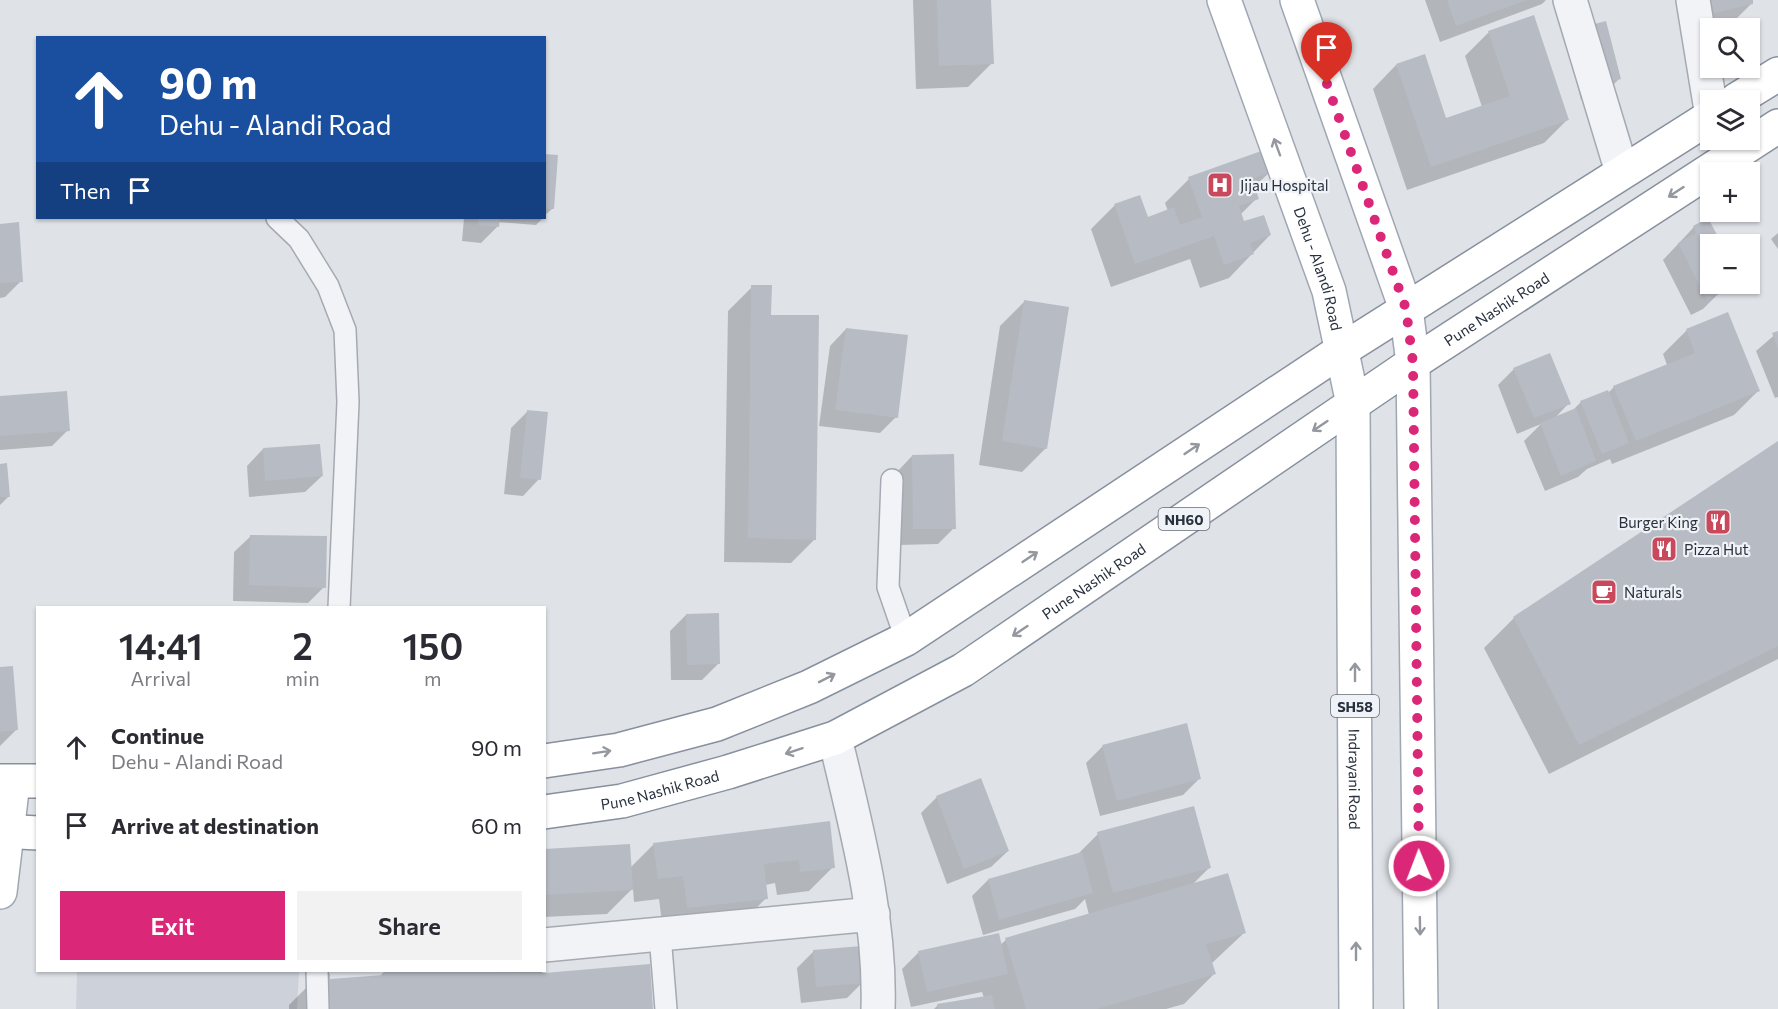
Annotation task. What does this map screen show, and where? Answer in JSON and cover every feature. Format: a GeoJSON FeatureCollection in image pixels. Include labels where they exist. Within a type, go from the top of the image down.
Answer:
{"type":"FeatureCollection","features":[{"type":"Feature","properties":{"kind":"main road","name":"Dehu - Alandi Road"},"geometry":{"type":"LineString","coordinates":[[1224,0],[1329,291],[1353,404]]}},
{"type":"Feature","properties":{"kind":"main road"},"geometry":{"type":"LineString","coordinates":[[1297,0],[1406,309],[1413,363],[1421,1009]]}},
{"type":"Feature","properties":{"kind":"main road"},"geometry":{"type":"LineString","coordinates":[[1752,90],[1778,74]]}},
{"type":"Feature","properties":{"kind":"main road"},"geometry":{"type":"LineString","coordinates":[[546,761],[619,750],[717,724],[809,687],[906,639],[1342,350],[1700,123]]}},
{"type":"Feature","properties":{"kind":"main road","name":"Pune Nashik Road"},"geometry":{"type":"LineString","coordinates":[[546,812],[622,801],[728,772],[835,738],[963,670],[1413,363],[1778,126]]}},
{"type":"Feature","properties":{"kind":"main road","name":"Indrayani Road"},"geometry":{"type":"LineString","coordinates":[[1353,404],[1356,1009]]}},
{"type":"Feature","properties":{"kind":"main road"},"geometry":{"type":"LineString","coordinates":[[0,892],[15,832],[17,781]]}},
{"type":"Feature","properties":{"kind":"street"},"geometry":{"type":"LineString","coordinates":[[1570,0],[1622,172]]}},
{"type":"Feature","properties":{"kind":"street"},"geometry":{"type":"LineString","coordinates":[[1693,0],[1708,90]]}},
{"type":"Feature","properties":{"kind":"street"},"geometry":{"type":"LineString","coordinates":[[835,738],[862,850],[873,914],[878,1009]]}},
{"type":"Feature","properties":{"kind":"street"},"geometry":{"type":"LineString","coordinates":[[546,945],[873,914]]}},
{"type":"Feature","properties":{"kind":"lane"},"geometry":{"type":"LineString","coordinates":[[278,219],[299,239],[328,286],[345,330],[348,402],[339,606]]}},
{"type":"Feature","properties":{"kind":"lane"},"geometry":{"type":"LineString","coordinates":[[892,480],[888,587],[906,639]]}},
{"type":"Feature","properties":{"kind":"lane"},"geometry":{"type":"LineString","coordinates":[[660,935],[666,1009]]}},
{"type":"Feature","properties":{"kind":"lane"},"geometry":{"type":"LineString","coordinates":[[317,972],[318,1009]]}},
{"type":"Feature","properties":{"kind":"shaded area"},"geometry":{"type":"Polygon","coordinates":[[[77,972],[299,972],[297,1009],[76,1009],[77,972]]]}},
{"type":"Feature","properties":{"kind":"building"},"geometry":{"type":"Polygon","coordinates":[[[937,0],[991,0],[994,64],[939,66],[937,0]]]}},
{"type":"Feature","properties":{"kind":"building"},"geometry":{"type":"Polygon","coordinates":[[[1447,0],[1527,0],[1456,26],[1447,0]]]}},
{"type":"Feature","properties":{"kind":"building"},"geometry":{"type":"Polygon","coordinates":[[[1711,0],[1753,0],[1753,4],[1714,13],[1711,0]]]}},
{"type":"Feature","properties":{"kind":"building"},"geometry":{"type":"Polygon","coordinates":[[[1534,15],[1569,120],[1431,167],[1396,64],[1425,54],[1446,118],[1510,96],[1488,31],[1534,15]]]}},
{"type":"Feature","properties":{"kind":"building"},"geometry":{"type":"Polygon","coordinates":[[[1606,21],[1621,79],[1598,85],[1583,27],[1606,21]]]}},
{"type":"Feature","properties":{"kind":"building"},"geometry":{"type":"Polygon","coordinates":[[[1264,150],[1272,172],[1252,179],[1259,199],[1239,206],[1244,221],[1264,215],[1271,235],[1250,243],[1254,254],[1224,265],[1214,236],[1135,264],[1114,204],[1140,195],[1148,217],[1174,207],[1180,225],[1202,217],[1188,177],[1264,150]]]}},
{"type":"Feature","properties":{"kind":"building"},"geometry":{"type":"Polygon","coordinates":[[[546,154],[558,155],[554,209],[546,209],[546,154]]]}},
{"type":"Feature","properties":{"kind":"building"},"geometry":{"type":"Polygon","coordinates":[[[478,219],[500,219],[499,227],[478,225],[478,219]]]}},
{"type":"Feature","properties":{"kind":"building"},"geometry":{"type":"Polygon","coordinates":[[[19,222],[23,282],[0,283],[0,224],[19,222]]]}},
{"type":"Feature","properties":{"kind":"building"},"geometry":{"type":"Polygon","coordinates":[[[1700,222],[1710,222],[1717,234],[1700,234],[1700,286],[1678,243],[1696,233],[1693,226],[1700,222]]]}},
{"type":"Feature","properties":{"kind":"building"},"geometry":{"type":"Polygon","coordinates":[[[751,285],[772,285],[771,315],[819,315],[816,540],[748,538],[751,285]]]}},
{"type":"Feature","properties":{"kind":"building"},"geometry":{"type":"Polygon","coordinates":[[[1704,294],[1719,294],[1707,300],[1704,294]]]}},
{"type":"Feature","properties":{"kind":"building"},"geometry":{"type":"Polygon","coordinates":[[[1024,300],[1069,307],[1047,449],[1002,441],[1024,300]]]}},
{"type":"Feature","properties":{"kind":"building"},"geometry":{"type":"Polygon","coordinates":[[[1728,312],[1760,391],[1636,441],[1613,386],[1695,353],[1686,329],[1728,312]]]}},
{"type":"Feature","properties":{"kind":"building"},"geometry":{"type":"Polygon","coordinates":[[[846,328],[908,335],[898,418],[835,410],[846,328]]]}},
{"type":"Feature","properties":{"kind":"building"},"geometry":{"type":"Polygon","coordinates":[[[1778,331],[1778,349],[1772,333],[1778,331]]]}},
{"type":"Feature","properties":{"kind":"building"},"geometry":{"type":"Polygon","coordinates":[[[1550,353],[1571,404],[1534,418],[1513,368],[1550,353]]]}},
{"type":"Feature","properties":{"kind":"building"},"geometry":{"type":"Polygon","coordinates":[[[1608,390],[1629,443],[1602,454],[1580,401],[1608,390]]]}},
{"type":"Feature","properties":{"kind":"building"},"geometry":{"type":"Polygon","coordinates":[[[67,391],[70,431],[0,436],[0,396],[67,391]]]}},
{"type":"Feature","properties":{"kind":"building"},"geometry":{"type":"Polygon","coordinates":[[[1576,408],[1596,461],[1561,476],[1540,423],[1576,408]]]}},
{"type":"Feature","properties":{"kind":"building"},"geometry":{"type":"Polygon","coordinates":[[[527,410],[548,412],[541,480],[520,478],[527,410]]]}},
{"type":"Feature","properties":{"kind":"building"},"geometry":{"type":"Polygon","coordinates":[[[1778,441],[1778,646],[1579,745],[1513,617],[1778,441]]]}},
{"type":"Feature","properties":{"kind":"building"},"geometry":{"type":"Polygon","coordinates":[[[320,444],[323,476],[265,481],[263,448],[320,444]]]}},
{"type":"Feature","properties":{"kind":"building"},"geometry":{"type":"Polygon","coordinates":[[[954,454],[956,529],[913,529],[912,455],[954,454]]]}},
{"type":"Feature","properties":{"kind":"building"},"geometry":{"type":"Polygon","coordinates":[[[7,463],[10,497],[0,497],[0,464],[7,463]]]}},
{"type":"Feature","properties":{"kind":"building"},"geometry":{"type":"Polygon","coordinates":[[[250,535],[327,536],[326,588],[249,585],[250,535]]]}},
{"type":"Feature","properties":{"kind":"building"},"geometry":{"type":"Polygon","coordinates":[[[719,613],[720,664],[687,665],[686,614],[719,613]]]}},
{"type":"Feature","properties":{"kind":"building"},"geometry":{"type":"Polygon","coordinates":[[[13,666],[18,730],[0,732],[0,667],[13,666]]]}},
{"type":"Feature","properties":{"kind":"building"},"geometry":{"type":"Polygon","coordinates":[[[1187,723],[1201,779],[1117,801],[1102,745],[1187,723]]]}},
{"type":"Feature","properties":{"kind":"building"},"geometry":{"type":"Polygon","coordinates":[[[981,778],[1009,851],[964,869],[936,796],[981,778]]]}},
{"type":"Feature","properties":{"kind":"building"},"geometry":{"type":"Polygon","coordinates":[[[1194,806],[1211,868],[1113,893],[1097,832],[1194,806]]]}},
{"type":"Feature","properties":{"kind":"building"},"geometry":{"type":"Polygon","coordinates":[[[830,821],[835,868],[800,872],[799,860],[764,864],[768,899],[687,908],[683,876],[658,879],[653,843],[830,821]]]}},
{"type":"Feature","properties":{"kind":"building"},"geometry":{"type":"Polygon","coordinates":[[[630,844],[633,890],[546,895],[546,849],[630,844]]]}},
{"type":"Feature","properties":{"kind":"building"},"geometry":{"type":"Polygon","coordinates":[[[1082,852],[1093,893],[999,920],[988,879],[1082,852]]]}},
{"type":"Feature","properties":{"kind":"building"},"geometry":{"type":"Polygon","coordinates":[[[1228,873],[1246,933],[1206,944],[1216,974],[1097,1009],[1026,1009],[1005,938],[1228,873]]]}},
{"type":"Feature","properties":{"kind":"building"},"geometry":{"type":"Polygon","coordinates":[[[999,933],[1008,974],[927,992],[918,951],[999,933]]]}},
{"type":"Feature","properties":{"kind":"building"},"geometry":{"type":"Polygon","coordinates":[[[862,946],[865,983],[816,987],[813,950],[862,946]]]}},
{"type":"Feature","properties":{"kind":"building"},"geometry":{"type":"Polygon","coordinates":[[[650,964],[653,1009],[322,1009],[319,974],[330,974],[330,979],[384,975],[384,972],[544,973],[650,964]]]}},
{"type":"Feature","properties":{"kind":"building"},"geometry":{"type":"Polygon","coordinates":[[[992,995],[995,1009],[938,1009],[937,1004],[992,995]]]}},
{"type":"Feature","properties":{"kind":"place","name":"Jijau Hospital"},"geometry":{"type":"Point","coordinates":[1220,185]}},
{"type":"Feature","properties":{"kind":"place","name":"Burger King"},"geometry":{"type":"Point","coordinates":[1718,522]}},
{"type":"Feature","properties":{"kind":"place","name":"Pizza Hut"},"geometry":{"type":"Point","coordinates":[1664,549]}},
{"type":"Feature","properties":{"kind":"place","name":"Naturals"},"geometry":{"type":"Point","coordinates":[1604,592]}},
{"type":"Feature","properties":{"kind":"route"},"geometry":{"type":"LineString","coordinates":[[1327,84],[1406,309],[1413,363],[1419,866]]}}]}
